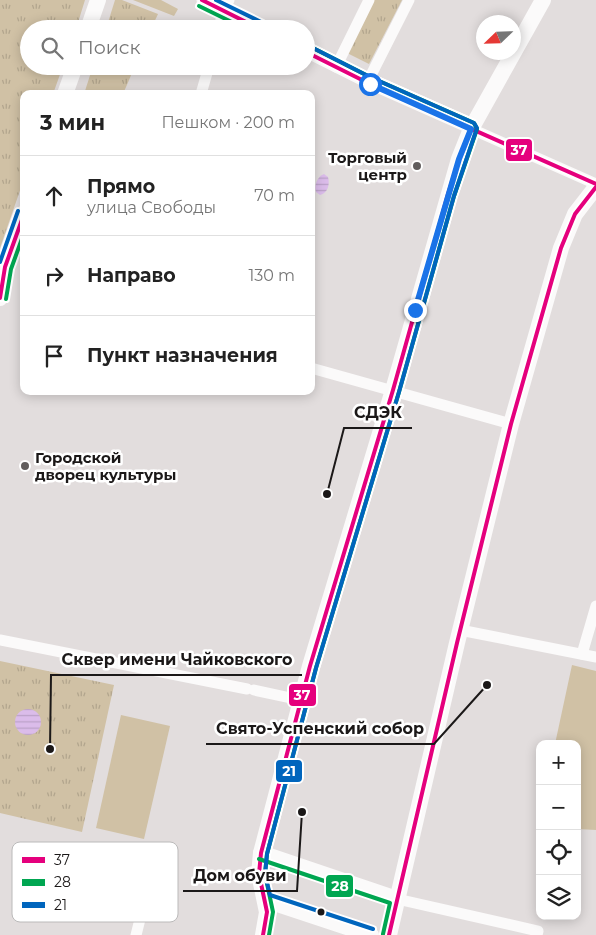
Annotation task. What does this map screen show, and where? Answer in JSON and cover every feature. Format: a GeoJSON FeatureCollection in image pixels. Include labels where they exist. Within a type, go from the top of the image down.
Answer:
{"type":"FeatureCollection","features":[{"type":"Feature","properties":{"kind":"street"},"geometry":{"type":"LineString","coordinates":[[91,20],[98,0]]}},
{"type":"Feature","properties":{"kind":"street"},"geometry":{"type":"LineString","coordinates":[[202,0],[242,20]]}},
{"type":"Feature","properties":{"kind":"street"},"geometry":{"type":"LineString","coordinates":[[220,20],[229,0]]}},
{"type":"Feature","properties":{"kind":"street"},"geometry":{"type":"LineString","coordinates":[[336,67],[369,0]]}},
{"type":"Feature","properties":{"kind":"street"},"geometry":{"type":"LineString","coordinates":[[368,83],[409,0]]}},
{"type":"Feature","properties":{"kind":"street"},"geometry":{"type":"LineString","coordinates":[[263,935],[267,916],[259,874],[261,853],[300,700],[393,390],[448,194],[471,129],[543,0]]}},
{"type":"Feature","properties":{"kind":"street"},"geometry":{"type":"LineString","coordinates":[[315,56],[368,83],[596,186],[575,214],[561,248],[511,424],[460,630],[389,935]]}},
{"type":"Feature","properties":{"kind":"street"},"geometry":{"type":"LineString","coordinates":[[66,90],[72,75]]}},
{"type":"Feature","properties":{"kind":"street"},"geometry":{"type":"LineString","coordinates":[[202,90],[206,75]]}},
{"type":"Feature","properties":{"kind":"street"},"geometry":{"type":"LineString","coordinates":[[0,298],[5,267],[20,224]]}},
{"type":"Feature","properties":{"kind":"street"},"geometry":{"type":"LineString","coordinates":[[315,369],[511,424]]}},
{"type":"Feature","properties":{"kind":"street"},"geometry":{"type":"LineString","coordinates":[[582,654],[596,606]]}},
{"type":"Feature","properties":{"kind":"street"},"geometry":{"type":"LineString","coordinates":[[460,630],[596,658]]}},
{"type":"Feature","properties":{"kind":"street"},"geometry":{"type":"LineString","coordinates":[[0,640],[300,700]]}},
{"type":"Feature","properties":{"kind":"street"},"geometry":{"type":"LineString","coordinates":[[261,853],[397,899],[538,931],[537,935]]}},
{"type":"Feature","properties":{"kind":"street"},"geometry":{"type":"LineString","coordinates":[[265,900],[370,935]]}},
{"type":"Feature","properties":{"kind":"street"},"geometry":{"type":"LineString","coordinates":[[136,935],[139,922]]}},
{"type":"Feature","properties":{"kind":"green space"},"geometry":{"type":"Polygon","coordinates":[[[0,0],[85,0],[79,20],[20,20],[20,75],[60,75],[54,90],[20,90],[20,190],[0,248],[0,0]]]}},
{"type":"Feature","properties":{"kind":"green space"},"geometry":{"type":"Polygon","coordinates":[[[115,0],[122,0],[158,14],[155,20],[109,20],[115,0]]]}},
{"type":"Feature","properties":{"kind":"green space"},"geometry":{"type":"Polygon","coordinates":[[[133,0],[161,0],[178,9],[174,16],[133,0]]]}},
{"type":"Feature","properties":{"kind":"green space"},"geometry":{"type":"Polygon","coordinates":[[[374,0],[402,0],[369,64],[347,53],[374,0]]]}},
{"type":"Feature","properties":{"kind":"green space"},"geometry":{"type":"Polygon","coordinates":[[[90,75],[131,75],[125,90],[85,90],[90,75]]]}},
{"type":"Feature","properties":{"kind":"green space"},"geometry":{"type":"Polygon","coordinates":[[[0,661],[114,685],[82,832],[0,813],[0,661]]]}},
{"type":"Feature","properties":{"kind":"green space"},"geometry":{"type":"Polygon","coordinates":[[[572,665],[596,671],[596,830],[581,829],[581,740],[556,740],[572,665]]]}},
{"type":"Feature","properties":{"kind":"green space"},"geometry":{"type":"Polygon","coordinates":[[[121,715],[170,726],[144,839],[96,828],[121,715]]]}},
{"type":"Feature","properties":{"kind":"shaded area"},"geometry":{"type":"Polygon","coordinates":[[[324,174],[328,177],[329,182],[327,190],[320,195],[315,189],[318,179],[324,174]]]}},
{"type":"Feature","properties":{"kind":"shaded area"},"geometry":{"type":"Polygon","coordinates":[[[28,709],[38,712],[41,722],[38,732],[28,735],[18,732],[15,722],[18,712],[28,709]]]}},
{"type":"Feature","properties":{"kind":"transit line","name":"37"},"geometry":{"type":"LineString","coordinates":[[202,0],[242,20]]}},
{"type":"Feature","properties":{"kind":"transit line","name":"21"},"geometry":{"type":"LineString","coordinates":[[216,0],[257,20]]}},
{"type":"Feature","properties":{"kind":"transit line","name":"28"},"geometry":{"type":"LineString","coordinates":[[199,6],[228,20]]}},
{"type":"Feature","properties":{"kind":"transit line","name":"28"},"geometry":{"type":"LineString","coordinates":[[269,935],[273,912],[265,874],[267,854],[316,668],[399,392],[454,196],[477,129],[474,123],[370,77],[315,49]]}},
{"type":"Feature","properties":{"kind":"transit line","name":"21"},"geometry":{"type":"LineString","coordinates":[[315,49],[370,77],[474,123],[477,128],[454,196],[399,392],[316,668],[267,854],[265,874],[270,895],[373,929]]}},
{"type":"Feature","properties":{"kind":"transit line","name":"37"},"geometry":{"type":"LineString","coordinates":[[315,56],[370,84],[596,184]]}},
{"type":"Feature","properties":{"kind":"transit line","name":"37"},"geometry":{"type":"LineString","coordinates":[[263,935],[267,912],[259,874],[261,853],[310,666],[393,390],[448,194],[471,129]]}},
{"type":"Feature","properties":{"kind":"transit line","name":"37"},"geometry":{"type":"LineString","coordinates":[[389,935],[457,643],[511,424],[561,248],[575,214],[596,187]]}},
{"type":"Feature","properties":{"kind":"transit line","name":"21"},"geometry":{"type":"LineString","coordinates":[[0,262],[18,211]]}},
{"type":"Feature","properties":{"kind":"transit line","name":"37"},"geometry":{"type":"LineString","coordinates":[[0,298],[5,267],[20,225]]}},
{"type":"Feature","properties":{"kind":"transit line","name":"28"},"geometry":{"type":"LineString","coordinates":[[6,299],[11,269],[20,244]]}},
{"type":"Feature","properties":{"kind":"transit line","name":"28"},"geometry":{"type":"LineString","coordinates":[[259,859],[390,903],[383,934]]}},
{"type":"Feature","properties":{"kind":"place","name":"Торговый центр"},"geometry":{"type":"Point","coordinates":[417,166]}},
{"type":"Feature","properties":{"kind":"place","name":"Городской дворец культуры"},"geometry":{"type":"Point","coordinates":[25,466]}},
{"type":"Feature","properties":{"kind":"place","name":"СДЭК"},"geometry":{"type":"Point","coordinates":[327,494]}},
{"type":"Feature","properties":{"kind":"place","name":"Свято-Успенский собор"},"geometry":{"type":"Point","coordinates":[487,685]}},
{"type":"Feature","properties":{"kind":"place","name":"Сквер имени Чайковского"},"geometry":{"type":"Point","coordinates":[50,749]}},
{"type":"Feature","properties":{"kind":"place","name":"Дом обуви"},"geometry":{"type":"Point","coordinates":[302,812]}},
{"type":"Feature","properties":{"kind":"route"},"geometry":{"type":"LineString","coordinates":[[370,84],[471,129],[448,194],[415,310]]}}]}
